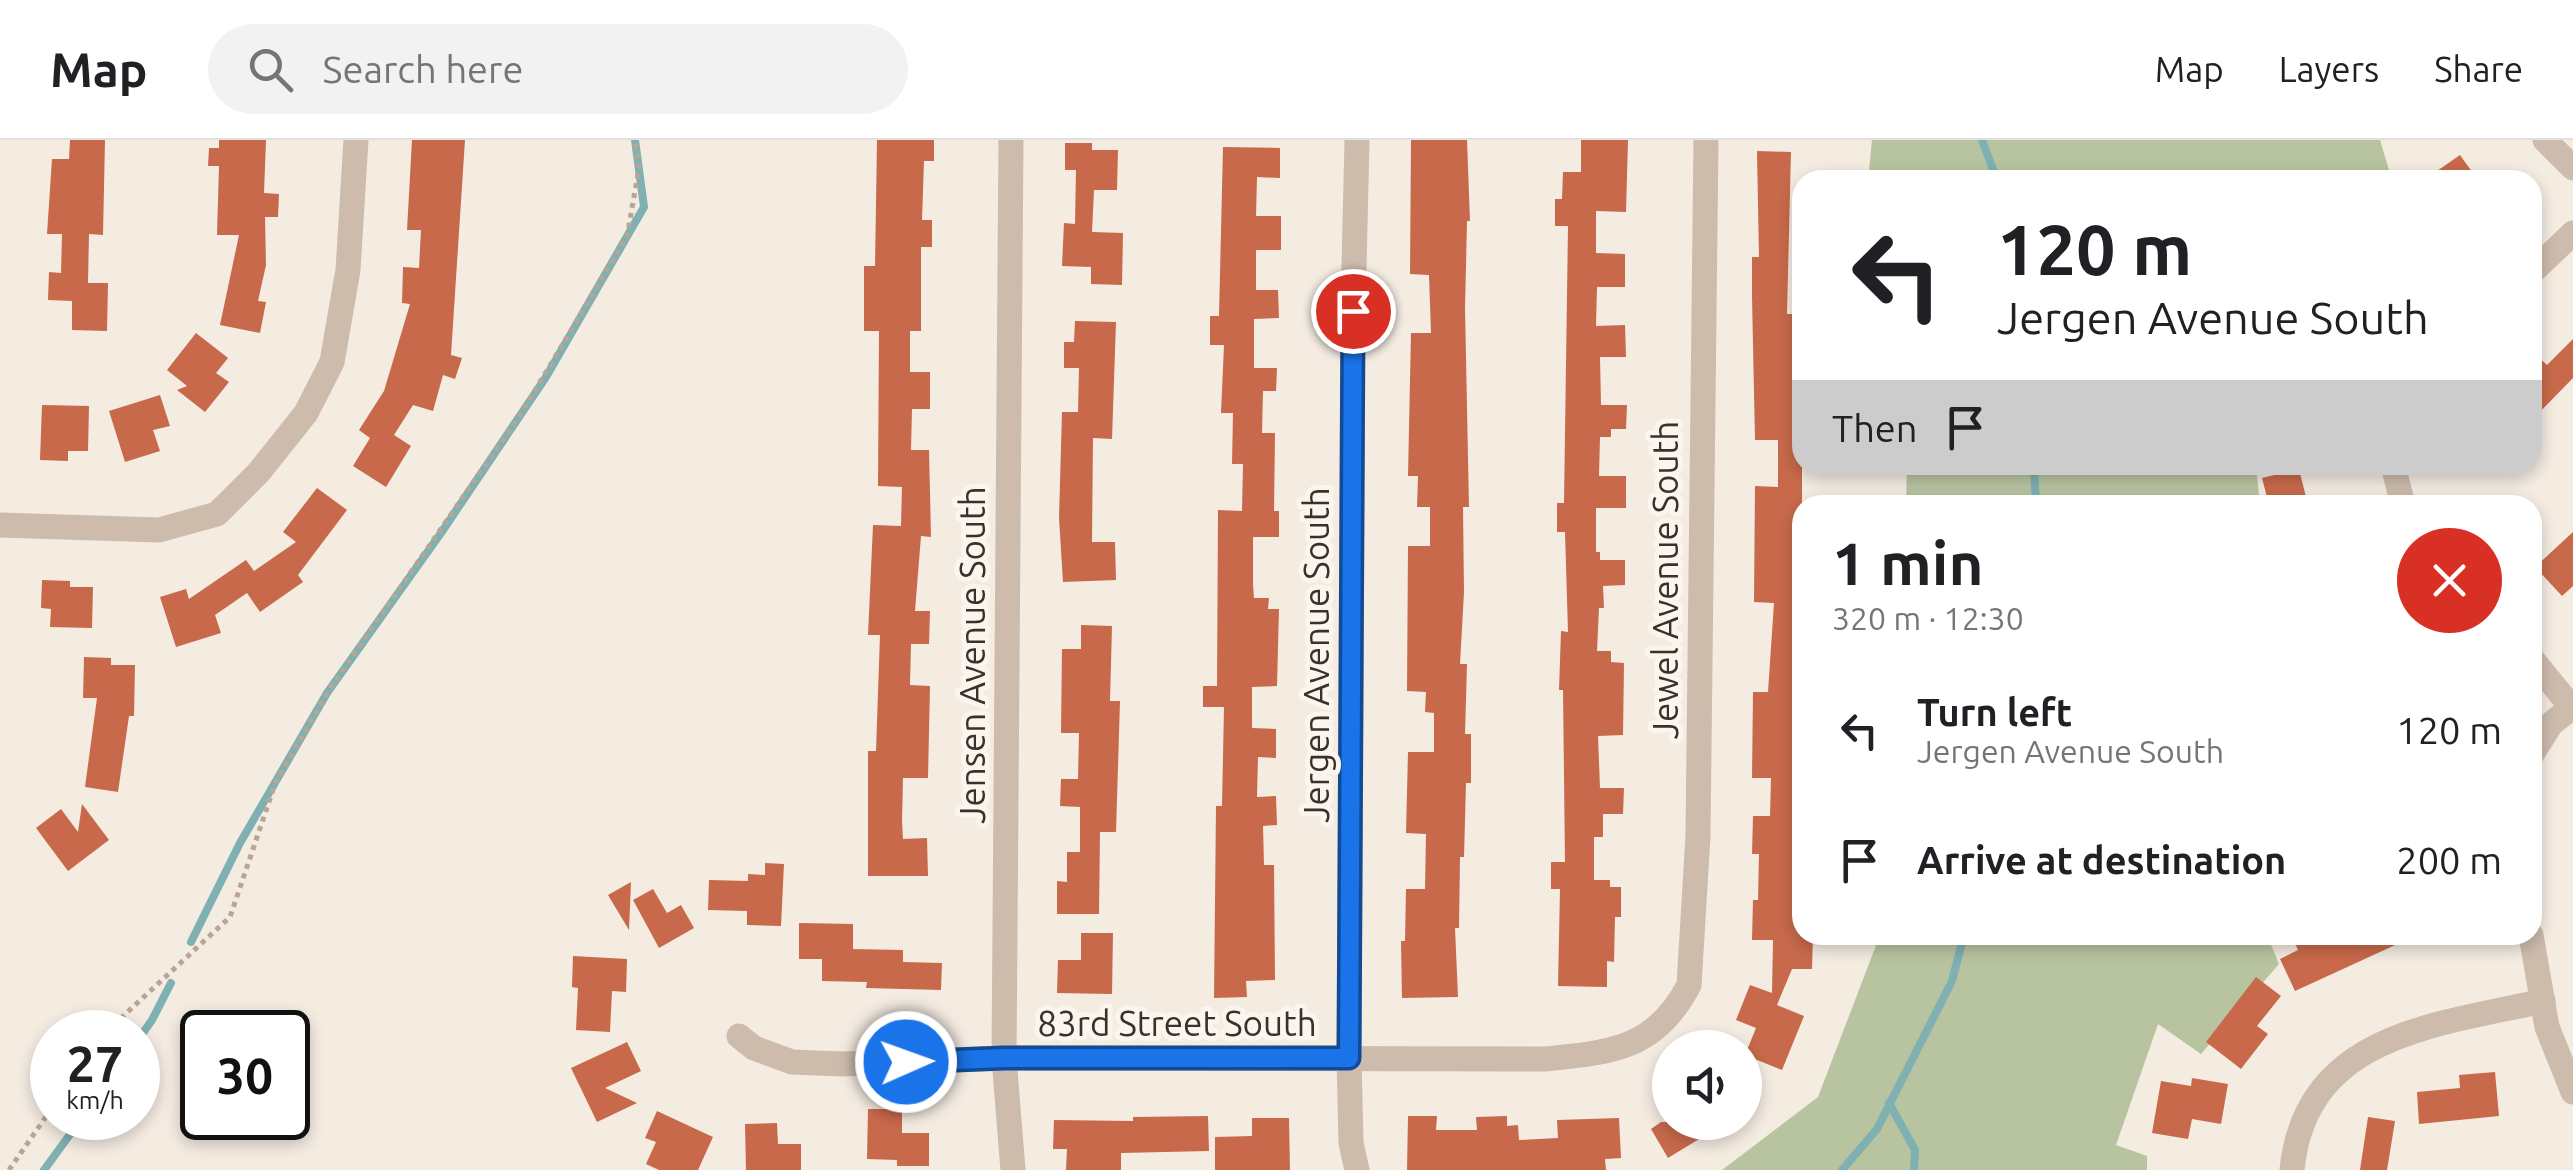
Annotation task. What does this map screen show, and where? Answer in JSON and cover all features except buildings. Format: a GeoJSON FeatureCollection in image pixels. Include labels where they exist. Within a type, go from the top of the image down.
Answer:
{"type":"FeatureCollection","features":[{"type":"Feature","properties":{"kind":"street"},"geometry":{"type":"LineString","coordinates":[[0,525],[159,530],[216,514],[259,472],[306,413],[332,362],[348,270],[356,140]]}},
{"type":"Feature","properties":{"kind":"street","name":"Jensen Avenue South"},"geometry":{"type":"LineString","coordinates":[[1011,140],[1004,1058],[1012,1170]]}},
{"type":"Feature","properties":{"kind":"street","name":"Jergen Avenue South"},"geometry":{"type":"LineString","coordinates":[[1357,140],[1349,1058],[1351,1143],[1357,1170]]}},
{"type":"Feature","properties":{"kind":"street","name":"Jewel Avenue South"},"geometry":{"type":"LineString","coordinates":[[1670,1014],[1689,985],[1698,836],[1706,140]]}},
{"type":"Feature","properties":{"kind":"street"},"geometry":{"type":"LineString","coordinates":[[2545,140],[2573,168]]}},
{"type":"Feature","properties":{"kind":"street"},"geometry":{"type":"LineString","coordinates":[[2542,262],[2573,233]]}},
{"type":"Feature","properties":{"kind":"street"},"geometry":{"type":"LineString","coordinates":[[2542,671],[2572,707],[2551,724],[2542,738]]}},
{"type":"Feature","properties":{"kind":"street"},"geometry":{"type":"LineString","coordinates":[[2533,945],[2548,1027],[2573,1092]]}},
{"type":"Feature","properties":{"kind":"street"},"geometry":{"type":"LineString","coordinates":[[2292,1170],[2294,1146],[2315,1100],[2334,1074],[2366,1049],[2410,1032],[2543,1000]]}},
{"type":"Feature","properties":{"kind":"street","name":"83rd Street South"},"geometry":{"type":"LineString","coordinates":[[739,1036],[754,1048],[792,1062],[842,1064],[1004,1058],[1546,1059],[1610,1052],[1652,1032],[1670,1014]]}},
{"type":"Feature","properties":{"kind":"path"},"geometry":{"type":"LineString","coordinates":[[130,1010],[230,917],[274,784],[327,693],[522,412],[626,237],[639,168],[635,140]]}},
{"type":"Feature","properties":{"kind":"path"},"geometry":{"type":"LineString","coordinates":[[9,1170],[30,1140]]}},
{"type":"Feature","properties":{"kind":"green space"},"geometry":{"type":"Polygon","coordinates":[[[1872,140],[2380,140],[2389,170],[1869,170],[1872,140]]]}},
{"type":"Feature","properties":{"kind":"green space"},"geometry":{"type":"Polygon","coordinates":[[[1907,475],[2257,475],[2259,495],[1906,495],[1907,475]]]}},
{"type":"Feature","properties":{"kind":"green space"},"geometry":{"type":"Polygon","coordinates":[[[1876,945],[2271,945],[2279,964],[2201,1054],[2158,1024],[2116,1145],[2147,1156],[2147,1170],[1722,1170],[1818,1097],[1876,945]]]}},
{"type":"Feature","properties":{"kind":"waterway"},"geometry":{"type":"LineString","coordinates":[[191,942],[240,843],[327,693],[546,377],[644,207],[635,140]]}},
{"type":"Feature","properties":{"kind":"waterway"},"geometry":{"type":"LineString","coordinates":[[1982,140],[1993,170]]}},
{"type":"Feature","properties":{"kind":"waterway"},"geometry":{"type":"LineString","coordinates":[[2034,475],[2036,495]]}},
{"type":"Feature","properties":{"kind":"waterway"},"geometry":{"type":"LineString","coordinates":[[1842,1170],[1877,1129],[1952,981],[1961,945]]}},
{"type":"Feature","properties":{"kind":"waterway"},"geometry":{"type":"LineString","coordinates":[[157,1010],[171,983]]}},
{"type":"Feature","properties":{"kind":"waterway"},"geometry":{"type":"LineString","coordinates":[[1889,1103],[1915,1150],[1914,1170]]}},
{"type":"Feature","properties":{"kind":"waterway"},"geometry":{"type":"LineString","coordinates":[[44,1170],[66,1140]]}},
{"type":"Feature","properties":{"kind":"route"},"geometry":{"type":"LineString","coordinates":[[906,1062],[1004,1058],[1349,1058],[1353,311]]}}]}
